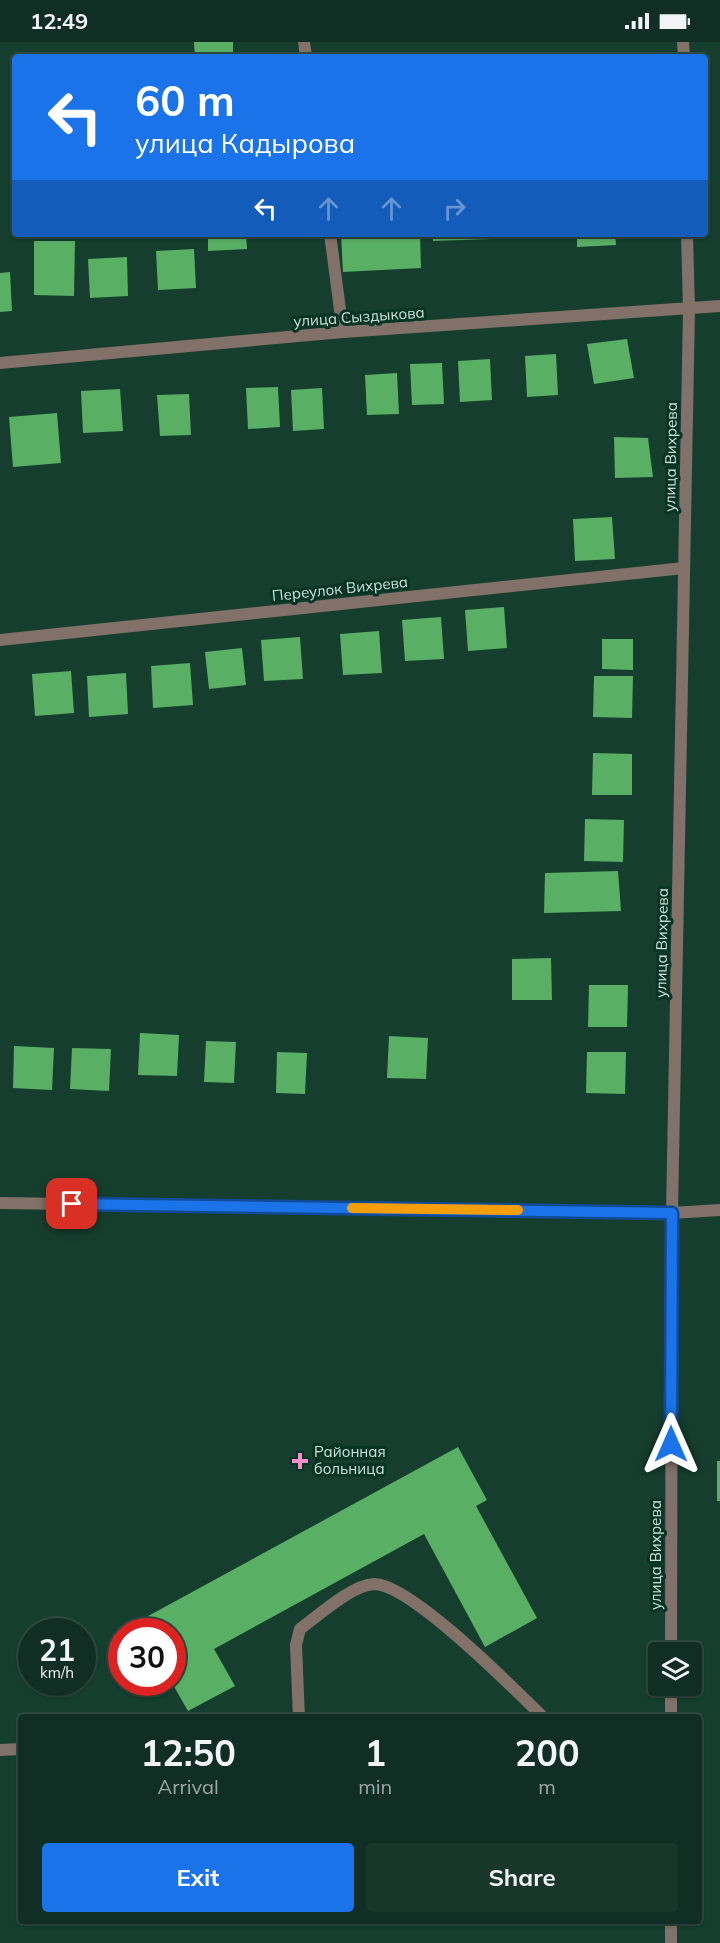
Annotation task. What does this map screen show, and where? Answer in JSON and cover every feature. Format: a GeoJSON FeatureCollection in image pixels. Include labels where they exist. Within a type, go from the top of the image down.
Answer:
{"type":"FeatureCollection","features":[{"type":"Feature","properties":{"kind":"street"},"geometry":{"type":"LineString","coordinates":[[330,237],[343,332]]}},
{"type":"Feature","properties":{"kind":"street","name":"улица Вихрева"},"geometry":{"type":"LineString","coordinates":[[671,1642],[672,1213],[689,309],[687,237]]}},
{"type":"Feature","properties":{"kind":"street","name":"улица Сыздыкова"},"geometry":{"type":"LineString","coordinates":[[0,363],[343,332],[720,306]]}},
{"type":"Feature","properties":{"kind":"street","name":"Переулок Вихрева"},"geometry":{"type":"LineString","coordinates":[[0,640],[684,568]]}},
{"type":"Feature","properties":{"kind":"street"},"geometry":{"type":"LineString","coordinates":[[0,1203],[672,1213],[720,1210]]}},
{"type":"Feature","properties":{"kind":"street"},"geometry":{"type":"LineString","coordinates":[[299,1714],[296,1645],[300,1629],[358,1587],[376,1584],[404,1595],[482,1658],[540,1714]]}},
{"type":"Feature","properties":{"kind":"street"},"geometry":{"type":"LineString","coordinates":[[671,1696],[671,1714]]}},
{"type":"Feature","properties":{"kind":"street"},"geometry":{"type":"LineString","coordinates":[[0,1750],[18,1749]]}},
{"type":"Feature","properties":{"kind":"street"},"geometry":{"type":"LineString","coordinates":[[671,1924],[671,1943]]}},
{"type":"Feature","properties":{"kind":"building"},"geometry":{"type":"Polygon","coordinates":[[[194,42],[233,42],[233,54],[195,54],[194,42]]]}},
{"type":"Feature","properties":{"kind":"building"},"geometry":{"type":"Polygon","coordinates":[[[208,237],[246,237],[247,249],[208,251],[208,237]]]}},
{"type":"Feature","properties":{"kind":"building"},"geometry":{"type":"Polygon","coordinates":[[[341,237],[420,237],[421,268],[343,272],[341,237]]]}},
{"type":"Feature","properties":{"kind":"building"},"geometry":{"type":"Polygon","coordinates":[[[433,237],[491,237],[491,239],[433,241],[433,237]]]}},
{"type":"Feature","properties":{"kind":"building"},"geometry":{"type":"Polygon","coordinates":[[[577,237],[615,237],[616,245],[577,247],[577,237]]]}},
{"type":"Feature","properties":{"kind":"building"},"geometry":{"type":"Polygon","coordinates":[[[34,241],[75,241],[74,296],[34,295],[34,241]]]}},
{"type":"Feature","properties":{"kind":"building"},"geometry":{"type":"Polygon","coordinates":[[[194,249],[196,288],[158,290],[156,251],[194,249]]]}},
{"type":"Feature","properties":{"kind":"building"},"geometry":{"type":"Polygon","coordinates":[[[127,257],[128,296],[90,298],[88,259],[127,257]]]}},
{"type":"Feature","properties":{"kind":"building"},"geometry":{"type":"Polygon","coordinates":[[[10,272],[12,311],[0,312],[0,273],[10,272]]]}},
{"type":"Feature","properties":{"kind":"building"},"geometry":{"type":"Polygon","coordinates":[[[627,339],[634,378],[594,384],[587,344],[627,339]]]}},
{"type":"Feature","properties":{"kind":"building"},"geometry":{"type":"Polygon","coordinates":[[[556,354],[558,395],[527,397],[525,356],[556,354]]]}},
{"type":"Feature","properties":{"kind":"building"},"geometry":{"type":"Polygon","coordinates":[[[490,359],[492,400],[460,402],[458,361],[490,359]]]}},
{"type":"Feature","properties":{"kind":"building"},"geometry":{"type":"Polygon","coordinates":[[[442,363],[444,404],[412,405],[410,364],[442,363]]]}},
{"type":"Feature","properties":{"kind":"building"},"geometry":{"type":"Polygon","coordinates":[[[397,373],[399,414],[367,415],[365,375],[397,373]]]}},
{"type":"Feature","properties":{"kind":"building"},"geometry":{"type":"Polygon","coordinates":[[[278,387],[280,427],[248,429],[246,388],[278,387]]]}},
{"type":"Feature","properties":{"kind":"building"},"geometry":{"type":"Polygon","coordinates":[[[322,388],[324,429],[293,431],[291,390],[322,388]]]}},
{"type":"Feature","properties":{"kind":"building"},"geometry":{"type":"Polygon","coordinates":[[[120,389],[123,431],[83,433],[81,391],[120,389]]]}},
{"type":"Feature","properties":{"kind":"building"},"geometry":{"type":"Polygon","coordinates":[[[189,394],[191,435],[160,436],[157,395],[189,394]]]}},
{"type":"Feature","properties":{"kind":"building"},"geometry":{"type":"Polygon","coordinates":[[[57,413],[61,463],[13,467],[9,417],[57,413]]]}},
{"type":"Feature","properties":{"kind":"building"},"geometry":{"type":"Polygon","coordinates":[[[614,437],[648,438],[653,477],[615,478],[614,437]]]}},
{"type":"Feature","properties":{"kind":"building"},"geometry":{"type":"Polygon","coordinates":[[[612,517],[615,559],[575,561],[573,519],[612,517]]]}},
{"type":"Feature","properties":{"kind":"building"},"geometry":{"type":"Polygon","coordinates":[[[504,607],[507,648],[468,651],[465,610],[504,607]]]}},
{"type":"Feature","properties":{"kind":"building"},"geometry":{"type":"Polygon","coordinates":[[[441,617],[444,659],[405,661],[402,620],[441,617]]]}},
{"type":"Feature","properties":{"kind":"building"},"geometry":{"type":"Polygon","coordinates":[[[379,631],[382,673],[343,675],[340,634],[379,631]]]}},
{"type":"Feature","properties":{"kind":"building"},"geometry":{"type":"Polygon","coordinates":[[[300,637],[303,679],[264,681],[261,640],[300,637]]]}},
{"type":"Feature","properties":{"kind":"building"},"geometry":{"type":"Polygon","coordinates":[[[602,639],[633,639],[633,670],[602,669],[602,639]]]}},
{"type":"Feature","properties":{"kind":"building"},"geometry":{"type":"Polygon","coordinates":[[[242,648],[246,685],[209,689],[205,652],[242,648]]]}},
{"type":"Feature","properties":{"kind":"building"},"geometry":{"type":"Polygon","coordinates":[[[190,663],[193,705],[153,708],[151,666],[190,663]]]}},
{"type":"Feature","properties":{"kind":"building"},"geometry":{"type":"Polygon","coordinates":[[[71,671],[74,713],[35,716],[32,674],[71,671]]]}},
{"type":"Feature","properties":{"kind":"building"},"geometry":{"type":"Polygon","coordinates":[[[126,673],[128,714],[89,717],[87,676],[126,673]]]}},
{"type":"Feature","properties":{"kind":"building"},"geometry":{"type":"Polygon","coordinates":[[[594,676],[633,676],[632,718],[593,717],[594,676]]]}},
{"type":"Feature","properties":{"kind":"building"},"geometry":{"type":"Polygon","coordinates":[[[593,753],[632,754],[632,795],[592,795],[593,753]]]}},
{"type":"Feature","properties":{"kind":"building"},"geometry":{"type":"Polygon","coordinates":[[[585,819],[624,820],[623,862],[584,861],[585,819]]]}},
{"type":"Feature","properties":{"kind":"building"},"geometry":{"type":"Polygon","coordinates":[[[618,871],[621,911],[544,913],[545,873],[618,871]]]}},
{"type":"Feature","properties":{"kind":"building"},"geometry":{"type":"Polygon","coordinates":[[[551,958],[552,1000],[512,1000],[512,959],[551,958]]]}},
{"type":"Feature","properties":{"kind":"building"},"geometry":{"type":"Polygon","coordinates":[[[589,985],[628,985],[627,1027],[588,1027],[589,985]]]}},
{"type":"Feature","properties":{"kind":"building"},"geometry":{"type":"Polygon","coordinates":[[[140,1033],[179,1035],[177,1076],[138,1075],[140,1033]]]}},
{"type":"Feature","properties":{"kind":"building"},"geometry":{"type":"Polygon","coordinates":[[[389,1036],[428,1038],[426,1079],[387,1078],[389,1036]]]}},
{"type":"Feature","properties":{"kind":"building"},"geometry":{"type":"Polygon","coordinates":[[[206,1041],[236,1042],[234,1083],[204,1082],[206,1041]]]}},
{"type":"Feature","properties":{"kind":"building"},"geometry":{"type":"Polygon","coordinates":[[[14,1046],[54,1048],[52,1090],[13,1088],[14,1046]]]}},
{"type":"Feature","properties":{"kind":"building"},"geometry":{"type":"Polygon","coordinates":[[[72,1048],[111,1049],[109,1091],[70,1089],[72,1048]]]}},
{"type":"Feature","properties":{"kind":"building"},"geometry":{"type":"Polygon","coordinates":[[[277,1052],[307,1053],[305,1094],[276,1093],[277,1052]]]}},
{"type":"Feature","properties":{"kind":"building"},"geometry":{"type":"Polygon","coordinates":[[[587,1052],[626,1052],[625,1094],[586,1093],[587,1052]]]}},
{"type":"Feature","properties":{"kind":"building"},"geometry":{"type":"Polygon","coordinates":[[[458,1447],[487,1500],[476,1506],[537,1618],[485,1647],[424,1534],[214,1649],[235,1686],[188,1711],[179,1696],[186,1696],[186,1618],[144,1618],[458,1447]]]}},
{"type":"Feature","properties":{"kind":"building"},"geometry":{"type":"Polygon","coordinates":[[[717,1461],[720,1461],[720,1501],[717,1501],[717,1461]]]}},
{"type":"Feature","properties":{"kind":"slow traffic"},"geometry":{"type":"LineString","coordinates":[[352,1208],[518,1210]]}},
{"type":"Feature","properties":{"kind":"place","name":"Районная больница"},"geometry":{"type":"Point","coordinates":[300,1461]}},
{"type":"Feature","properties":{"kind":"route"},"geometry":{"type":"LineString","coordinates":[[72,1204],[672,1213],[671,1444]]}}]}
